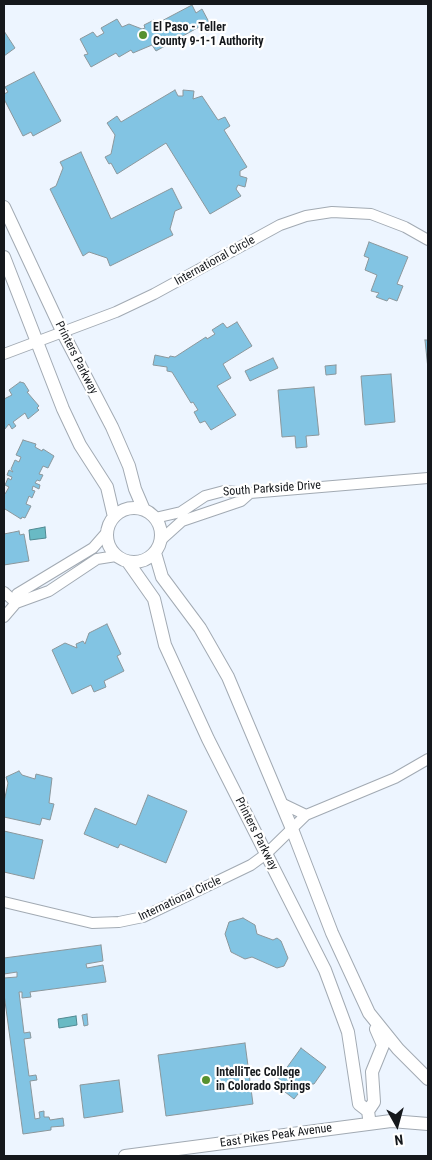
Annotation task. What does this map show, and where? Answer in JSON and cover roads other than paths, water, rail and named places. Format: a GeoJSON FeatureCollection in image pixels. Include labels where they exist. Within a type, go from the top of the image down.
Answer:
{"type":"FeatureCollection","features":[{"type":"Feature","properties":{"kind":"main road","name":"Printers Parkway"},"geometry":{"type":"LineString","coordinates":[[4,207],[63,333],[112,428],[129,466],[135,489],[144,510]]}},
{"type":"Feature","properties":{"kind":"main road","name":"Printers Parkway"},"geometry":{"type":"LineString","coordinates":[[4,257],[63,409],[80,445],[107,487],[114,517]]}},
{"type":"Feature","properties":{"kind":"main road"},"geometry":{"type":"LineString","coordinates":[[134,508],[144,510],[155,518],[162,539],[155,552],[140,562],[122,559],[109,546],[107,532],[114,517],[121,512],[134,508]]}},
{"type":"Feature","properties":{"kind":"main road"},"geometry":{"type":"LineString","coordinates":[[155,552],[162,577],[200,628],[228,677],[292,829],[332,933],[383,1045],[372,1072],[374,1102],[369,1118]]}},
{"type":"Feature","properties":{"kind":"main road","name":"Printers Parkway"},"geometry":{"type":"LineString","coordinates":[[122,559],[154,599],[165,645],[208,738],[325,970],[348,1032],[359,1104],[369,1118]]}},
{"type":"Feature","properties":{"kind":"main road"},"geometry":{"type":"LineString","coordinates":[[369,1013],[398,1049],[428,1080]]}},
{"type":"Feature","properties":{"kind":"main road","name":"East Pikes Peak Avenue"},"geometry":{"type":"LineString","coordinates":[[125,1156],[369,1118],[428,1124]]}},
{"type":"Feature","properties":{"kind":"street","name":"International Circle"},"geometry":{"type":"LineString","coordinates":[[4,354],[63,333],[154,294],[280,225],[306,216],[332,212],[371,214],[405,227],[428,240]]}},
{"type":"Feature","properties":{"kind":"street","name":"South Parkside Drive"},"geometry":{"type":"LineString","coordinates":[[155,518],[181,512],[205,496],[224,491],[250,492],[428,478]]}},
{"type":"Feature","properties":{"kind":"street"},"geometry":{"type":"LineString","coordinates":[[162,539],[182,521],[241,501],[250,492]]}},
{"type":"Feature","properties":{"kind":"street"},"geometry":{"type":"LineString","coordinates":[[16,603],[17,594],[92,548],[107,532]]}},
{"type":"Feature","properties":{"kind":"street"},"geometry":{"type":"LineString","coordinates":[[5,613],[16,603],[49,591],[97,559],[122,559]]}},
{"type":"Feature","properties":{"kind":"street"},"geometry":{"type":"LineString","coordinates":[[4,592],[16,603]]}},
{"type":"Feature","properties":{"kind":"street","name":"International Circle"},"geometry":{"type":"LineString","coordinates":[[4,902],[104,924],[131,921],[154,913],[251,865],[266,854],[306,814],[395,778],[428,759]]}},
{"type":"Feature","properties":{"kind":"street"},"geometry":{"type":"LineString","coordinates":[[281,803],[306,814]]}},
{"type":"Feature","properties":{"kind":"water"},"geometry":{"type":"Polygon","coordinates":[[[45,527],[46,538],[30,540],[29,530],[45,527]]]}},
{"type":"Feature","properties":{"kind":"water"},"geometry":{"type":"Polygon","coordinates":[[[76,1016],[77,1025],[59,1028],[58,1019],[76,1016]]]}},
{"type":"Feature","properties":{"kind":"place","name":"El Paso - Teller County 9-1-1 Authority"},"geometry":{"type":"Point","coordinates":[143,35]}},
{"type":"Feature","properties":{"kind":"place","name":"IntelliTec College in Colorado Springs"},"geometry":{"type":"Point","coordinates":[206,1080]}}]}
